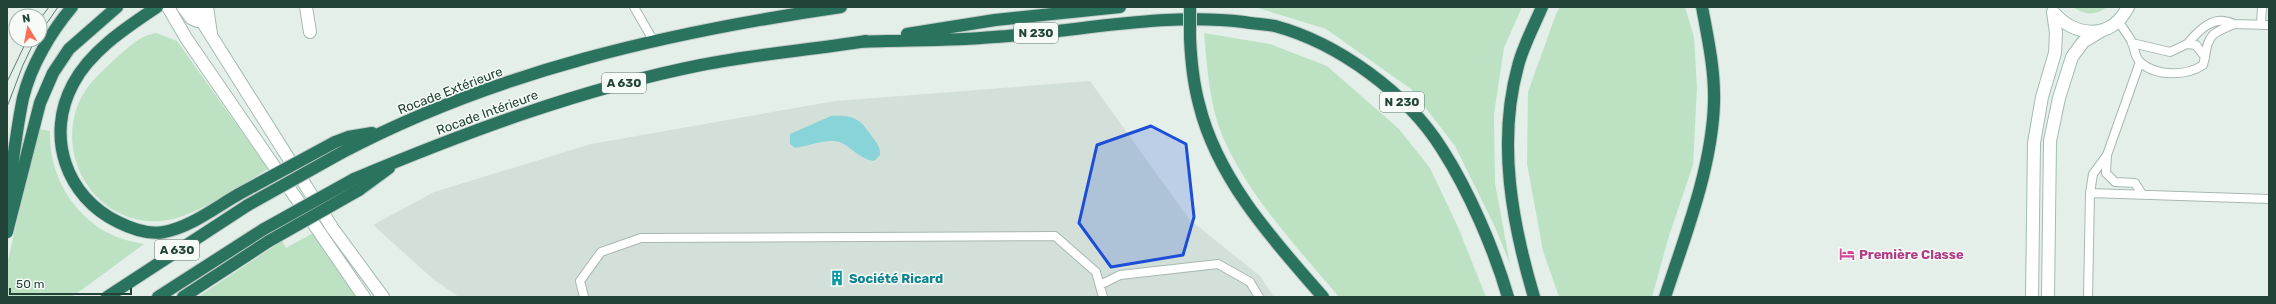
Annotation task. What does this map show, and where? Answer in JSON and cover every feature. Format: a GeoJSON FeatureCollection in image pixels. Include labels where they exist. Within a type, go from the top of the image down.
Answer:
{"type":"FeatureCollection","features":[{"type":"Feature","properties":{"kind":"highway"},"geometry":{"type":"LineString","coordinates":[[7,198],[24,97],[38,60],[60,21],[72,7]]}},
{"type":"Feature","properties":{"kind":"highway"},"geometry":{"type":"LineString","coordinates":[[7,232],[40,103],[53,73],[69,49],[117,7]]}},
{"type":"Feature","properties":{"kind":"highway"},"geometry":{"type":"LineString","coordinates":[[157,7],[128,26],[94,57],[73,84],[63,108],[60,130],[64,161],[77,188],[100,214],[135,231],[163,232],[182,227],[335,142],[348,137],[383,131]]}},
{"type":"Feature","properties":{"kind":"highway","name":"Rocade Extérieure"},"geometry":{"type":"LineString","coordinates":[[107,297],[248,205],[383,131],[454,101],[568,63],[653,40],[766,18],[842,7]]}},
{"type":"Feature","properties":{"kind":"highway","name":"A 630"},"geometry":{"type":"LineString","coordinates":[[859,42],[995,20],[1120,7]]}},
{"type":"Feature","properties":{"kind":"highway"},"geometry":{"type":"LineString","coordinates":[[1190,7],[1192,73],[1199,105],[1210,137],[1229,176],[1253,212],[1323,297]]}},
{"type":"Feature","properties":{"kind":"highway"},"geometry":{"type":"LineString","coordinates":[[1534,297],[1512,201],[1507,170],[1507,135],[1518,66],[1542,7]]}},
{"type":"Feature","properties":{"kind":"highway"},"geometry":{"type":"LineString","coordinates":[[1665,297],[1688,226],[1709,142],[1714,103],[1712,68],[1702,7]]}},
{"type":"Feature","properties":{"kind":"highway","name":"N 230"},"geometry":{"type":"LineString","coordinates":[[859,42],[994,38],[1144,22],[1212,18],[1275,26],[1324,45],[1370,73],[1396,96],[1441,147],[1460,180],[1478,218],[1508,297]]}},
{"type":"Feature","properties":{"kind":"highway","name":"Rocade Intérieure"},"geometry":{"type":"LineString","coordinates":[[158,297],[266,235],[354,179],[467,133],[576,95],[701,65],[788,50],[859,42]]}},
{"type":"Feature","properties":{"kind":"highway"},"geometry":{"type":"LineString","coordinates":[[183,297],[266,235],[360,190],[397,161]]}},
{"type":"Feature","properties":{"kind":"main road"},"geometry":{"type":"LineString","coordinates":[[168,7],[186,38],[364,297]]}},
{"type":"Feature","properties":{"kind":"main road"},"geometry":{"type":"LineString","coordinates":[[183,7],[191,18],[203,24]]}},
{"type":"Feature","properties":{"kind":"main road"},"geometry":{"type":"LineString","coordinates":[[193,7],[333,229],[383,297]]}},
{"type":"Feature","properties":{"kind":"main road"},"geometry":{"type":"LineString","coordinates":[[207,7],[211,36]]}},
{"type":"Feature","properties":{"kind":"main road"},"geometry":{"type":"LineString","coordinates":[[306,7],[310,32]]}},
{"type":"Feature","properties":{"kind":"main road"},"geometry":{"type":"LineString","coordinates":[[2048,297],[2050,141],[2058,98],[2072,57],[2083,42],[2118,21],[2128,7]]}},
{"type":"Feature","properties":{"kind":"main road"},"geometry":{"type":"LineString","coordinates":[[2052,9],[2062,22],[2074,29],[2088,32],[2101,31]]}},
{"type":"Feature","properties":{"kind":"main road"},"geometry":{"type":"LineString","coordinates":[[2032,297],[2034,143],[2042,97],[2055,53],[2056,33],[2052,9]]}},
{"type":"Feature","properties":{"kind":"lane"},"geometry":{"type":"LineString","coordinates":[[634,7],[653,40]]}},
{"type":"Feature","properties":{"kind":"lane"},"geometry":{"type":"LineString","coordinates":[[2132,43],[2170,52],[2187,44],[2195,34],[2214,22],[2225,20],[2234,24],[2265,25],[2262,7]]}},
{"type":"Feature","properties":{"kind":"lane"},"geometry":{"type":"LineString","coordinates":[[2118,21],[2132,43],[2135,55],[2140,62],[2168,73],[2194,71],[2203,65],[2208,40],[2222,29],[2234,24]]}},
{"type":"Feature","properties":{"kind":"lane"},"geometry":{"type":"LineString","coordinates":[[2187,44],[2196,45],[2205,57]]}},
{"type":"Feature","properties":{"kind":"lane"},"geometry":{"type":"LineString","coordinates":[[2140,62],[2107,155],[2106,173],[2115,182],[2135,183],[2142,194]]}},
{"type":"Feature","properties":{"kind":"lane"},"geometry":{"type":"LineString","coordinates":[[2088,297],[2090,193],[2092,174],[2107,155]]}},
{"type":"Feature","properties":{"kind":"lane"},"geometry":{"type":"LineString","coordinates":[[2090,193],[2269,199]]}},
{"type":"Feature","properties":{"kind":"lane"},"geometry":{"type":"LineString","coordinates":[[584,297],[580,281],[601,252],[641,238],[1055,236],[1096,272],[1103,297]]}},
{"type":"Feature","properties":{"kind":"lane"},"geometry":{"type":"LineString","coordinates":[[1100,285],[1120,275],[1218,264],[1250,282],[1260,297]]}},
{"type":"Feature","properties":{"kind":"highlighted area"},"geometry":{"type":"Polygon","coordinates":[[[1151,126],[1186,144],[1194,217],[1183,255],[1111,267],[1079,223],[1097,145],[1151,126]]]}},
{"type":"Feature","properties":{"kind":"shaded area"},"geometry":{"type":"Polygon","coordinates":[[[1090,81],[1189,219],[1260,276],[1274,297],[459,297],[433,279],[373,225],[434,192],[591,144],[835,101],[1090,81]]]}},
{"type":"Feature","properties":{"kind":"green space"},"geometry":{"type":"Polygon","coordinates":[[[1255,7],[1522,7],[1504,48],[1494,114],[1495,183],[1510,264],[1495,227],[1455,146],[1411,89],[1326,29],[1255,7]]]}},
{"type":"Feature","properties":{"kind":"green space"},"geometry":{"type":"Polygon","coordinates":[[[1560,7],[1685,7],[1694,37],[1697,88],[1693,165],[1669,236],[1652,297],[1559,297],[1543,251],[1527,164],[1528,92],[1556,14],[1560,7]]]}},
{"type":"Feature","properties":{"kind":"green space"},"geometry":{"type":"Polygon","coordinates":[[[2073,7],[2107,7],[2099,12],[2086,13],[2073,7]]]}},
{"type":"Feature","properties":{"kind":"green space"},"geometry":{"type":"Polygon","coordinates":[[[156,33],[177,41],[268,169],[219,199],[192,212],[168,220],[145,221],[124,215],[106,205],[91,190],[80,172],[74,152],[72,130],[77,107],[92,81],[138,40],[156,33]]]}},
{"type":"Feature","properties":{"kind":"green space"},"geometry":{"type":"Polygon","coordinates":[[[1204,33],[1270,44],[1327,66],[1399,129],[1430,168],[1458,227],[1486,297],[1339,297],[1274,220],[1245,179],[1233,157],[1222,135],[1214,110],[1209,84],[1204,33]]]}},
{"type":"Feature","properties":{"kind":"green space"},"geometry":{"type":"Polygon","coordinates":[[[39,129],[50,131],[54,165],[68,196],[78,210],[105,231],[123,239],[144,244],[72,297],[7,297],[7,264],[39,129]]]}},
{"type":"Feature","properties":{"kind":"green space"},"geometry":{"type":"Polygon","coordinates":[[[313,233],[358,297],[198,297],[282,241],[286,248],[313,233]]]}},
{"type":"Feature","properties":{"kind":"water"},"geometry":{"type":"Polygon","coordinates":[[[831,116],[846,116],[860,122],[877,144],[880,150],[880,155],[874,161],[869,160],[837,141],[825,141],[795,148],[790,144],[790,134],[831,116]]]}},
{"type":"Feature","properties":{"kind":"tram line"},"geometry":{"type":"LineString","coordinates":[[48,21],[58,7]]}},
{"type":"Feature","properties":{"kind":"tram line"},"geometry":{"type":"LineString","coordinates":[[7,82],[23,48]]}},
{"type":"Feature","properties":{"kind":"tram line"},"geometry":{"type":"LineString","coordinates":[[7,107],[31,48]]}},
{"type":"Feature","properties":{"kind":"place","name":"Première Classe"},"geometry":{"type":"Point","coordinates":[1847,254]}},
{"type":"Feature","properties":{"kind":"place","name":"Société Ricard"},"geometry":{"type":"Point","coordinates":[837,278]}}]}
